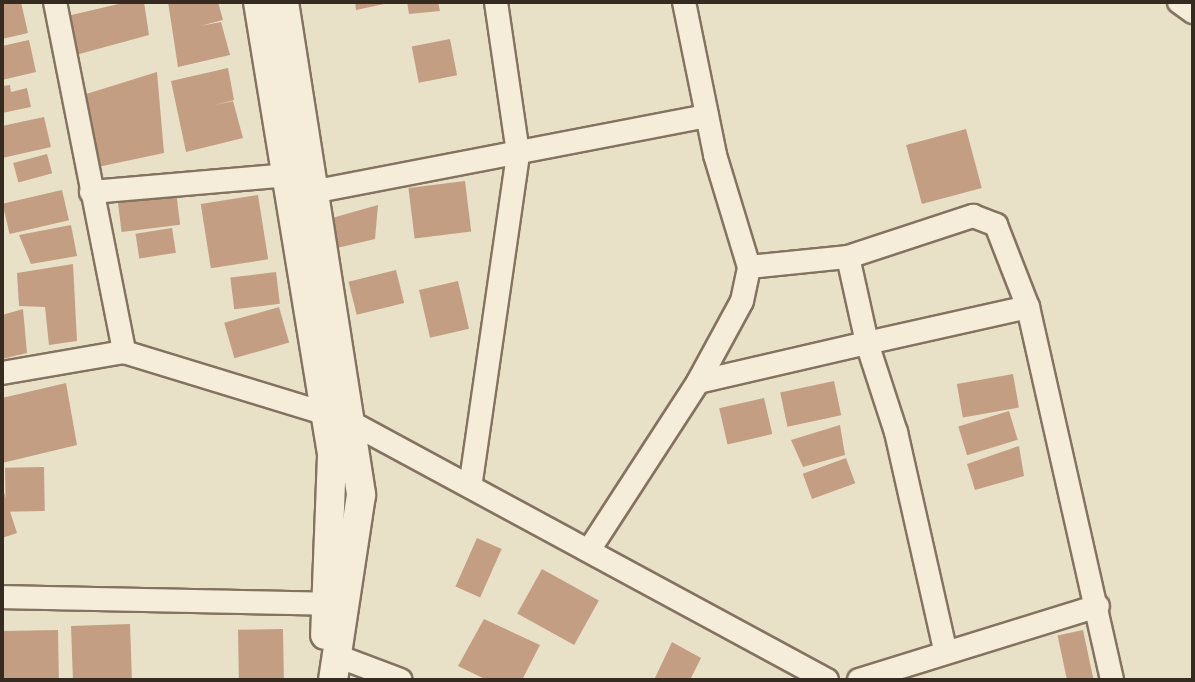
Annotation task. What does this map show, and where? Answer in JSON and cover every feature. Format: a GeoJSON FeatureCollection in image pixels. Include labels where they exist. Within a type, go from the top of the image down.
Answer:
{"type":"FeatureCollection","features":[{"type":"Feature","properties":{"kind":"street"},"geometry":{"type":"LineString","coordinates":[[55,2],[124,352]]}},
{"type":"Feature","properties":{"kind":"street"},"geometry":{"type":"LineString","coordinates":[[258,2],[289,175],[339,418],[361,495],[335,668],[401,680]]}},
{"type":"Feature","properties":{"kind":"street"},"geometry":{"type":"LineString","coordinates":[[284,2],[317,191],[339,418],[328,604],[317,680]]}},
{"type":"Feature","properties":{"kind":"street"},"geometry":{"type":"LineString","coordinates":[[471,481],[518,153],[496,2]]}},
{"type":"Feature","properties":{"kind":"street"},"geometry":{"type":"LineString","coordinates":[[591,547],[698,382],[742,301],[749,267],[707,116],[684,2]]}},
{"type":"Feature","properties":{"kind":"street"},"geometry":{"type":"LineString","coordinates":[[1179,2],[1193,12]]}},
{"type":"Feature","properties":{"kind":"street"},"geometry":{"type":"LineString","coordinates":[[317,191],[707,116]]}},
{"type":"Feature","properties":{"kind":"street"},"geometry":{"type":"LineString","coordinates":[[91,192],[289,175]]}},
{"type":"Feature","properties":{"kind":"street"},"geometry":{"type":"LineString","coordinates":[[749,267],[848,257],[973,216],[996,225],[1028,307],[1098,606],[1112,680]]}},
{"type":"Feature","properties":{"kind":"street"},"geometry":{"type":"LineString","coordinates":[[848,257],[867,343],[896,432],[945,650]]}},
{"type":"Feature","properties":{"kind":"street"},"geometry":{"type":"LineString","coordinates":[[698,382],[1028,307]]}},
{"type":"Feature","properties":{"kind":"street"},"geometry":{"type":"LineString","coordinates":[[2,373],[124,352],[339,418],[471,481],[827,680]]}},
{"type":"Feature","properties":{"kind":"street"},"geometry":{"type":"LineString","coordinates":[[2,597],[328,604]]}},
{"type":"Feature","properties":{"kind":"street"},"geometry":{"type":"LineString","coordinates":[[859,680],[945,650],[1098,606]]}},
{"type":"Feature","properties":{"kind":"building"},"geometry":{"type":"Polygon","coordinates":[[[2,2],[21,2],[28,33],[2,39],[2,2]]]}},
{"type":"Feature","properties":{"kind":"building"},"geometry":{"type":"Polygon","coordinates":[[[127,2],[144,2],[149,35],[72,56],[63,17],[127,2]]]}},
{"type":"Feature","properties":{"kind":"building"},"geometry":{"type":"Polygon","coordinates":[[[168,2],[218,2],[223,20],[200,26],[221,22],[230,55],[178,67],[168,2]]]}},
{"type":"Feature","properties":{"kind":"building"},"geometry":{"type":"Polygon","coordinates":[[[355,2],[389,2],[389,3],[356,10],[355,2]]]}},
{"type":"Feature","properties":{"kind":"building"},"geometry":{"type":"Polygon","coordinates":[[[407,2],[438,2],[440,11],[409,14],[407,2]]]}},
{"type":"Feature","properties":{"kind":"building"},"geometry":{"type":"Polygon","coordinates":[[[450,39],[457,75],[419,83],[412,46],[450,39]]]}},
{"type":"Feature","properties":{"kind":"building"},"geometry":{"type":"Polygon","coordinates":[[[29,40],[36,72],[2,80],[2,46],[29,40]]]}},
{"type":"Feature","properties":{"kind":"building"},"geometry":{"type":"Polygon","coordinates":[[[228,68],[234,100],[215,105],[233,101],[243,138],[186,152],[171,81],[228,68]]]}},
{"type":"Feature","properties":{"kind":"building"},"geometry":{"type":"Polygon","coordinates":[[[157,72],[164,153],[93,168],[83,95],[157,72]]]}},
{"type":"Feature","properties":{"kind":"building"},"geometry":{"type":"Polygon","coordinates":[[[10,85],[11,92],[27,88],[31,107],[2,113],[2,86],[10,85]]]}},
{"type":"Feature","properties":{"kind":"building"},"geometry":{"type":"Polygon","coordinates":[[[44,117],[51,147],[2,158],[2,126],[44,117]]]}},
{"type":"Feature","properties":{"kind":"building"},"geometry":{"type":"Polygon","coordinates":[[[966,129],[982,188],[922,204],[906,145],[966,129]]]}},
{"type":"Feature","properties":{"kind":"building"},"geometry":{"type":"Polygon","coordinates":[[[47,154],[52,173],[18,182],[13,163],[47,154]]]}},
{"type":"Feature","properties":{"kind":"building"},"geometry":{"type":"Polygon","coordinates":[[[465,181],[471,232],[415,239],[408,188],[465,181]]]}},
{"type":"Feature","properties":{"kind":"building"},"geometry":{"type":"Polygon","coordinates":[[[62,190],[69,220],[10,234],[3,204],[62,190]]]}},
{"type":"Feature","properties":{"kind":"building"},"geometry":{"type":"Polygon","coordinates":[[[176,191],[180,225],[122,232],[117,198],[176,191]]]}},
{"type":"Feature","properties":{"kind":"building"},"geometry":{"type":"Polygon","coordinates":[[[258,195],[268,259],[211,268],[201,204],[258,195]]]}},
{"type":"Feature","properties":{"kind":"building"},"geometry":{"type":"Polygon","coordinates":[[[378,205],[375,239],[337,248],[332,218],[378,205]]]}},
{"type":"Feature","properties":{"kind":"building"},"geometry":{"type":"Polygon","coordinates":[[[71,225],[77,256],[31,264],[19,235],[71,225]]]}},
{"type":"Feature","properties":{"kind":"building"},"geometry":{"type":"Polygon","coordinates":[[[172,228],[176,253],[139,258],[135,234],[172,228]]]}},
{"type":"Feature","properties":{"kind":"building"},"geometry":{"type":"Polygon","coordinates":[[[73,264],[77,341],[49,345],[45,307],[19,306],[17,273],[73,264]]]}},
{"type":"Feature","properties":{"kind":"building"},"geometry":{"type":"Polygon","coordinates":[[[396,270],[404,303],[357,315],[348,282],[396,270]]]}},
{"type":"Feature","properties":{"kind":"building"},"geometry":{"type":"Polygon","coordinates":[[[276,272],[280,304],[234,309],[230,278],[276,272]]]}},
{"type":"Feature","properties":{"kind":"building"},"geometry":{"type":"Polygon","coordinates":[[[458,281],[469,329],[430,338],[419,290],[458,281]]]}},
{"type":"Feature","properties":{"kind":"building"},"geometry":{"type":"Polygon","coordinates":[[[279,307],[289,343],[234,358],[224,323],[279,307]]]}},
{"type":"Feature","properties":{"kind":"building"},"geometry":{"type":"Polygon","coordinates":[[[23,309],[27,353],[2,359],[2,315],[23,309]]]}},
{"type":"Feature","properties":{"kind":"building"},"geometry":{"type":"Polygon","coordinates":[[[1013,374],[1019,407],[963,417],[957,384],[1013,374]]]}},
{"type":"Feature","properties":{"kind":"building"},"geometry":{"type":"Polygon","coordinates":[[[834,381],[841,415],[787,427],[780,392],[834,381]]]}},
{"type":"Feature","properties":{"kind":"building"},"geometry":{"type":"Polygon","coordinates":[[[66,383],[77,445],[2,463],[2,398],[66,383]]]}},
{"type":"Feature","properties":{"kind":"building"},"geometry":{"type":"Polygon","coordinates":[[[764,398],[772,434],[728,444],[719,408],[764,398]]]}},
{"type":"Feature","properties":{"kind":"building"},"geometry":{"type":"Polygon","coordinates":[[[1009,411],[1018,440],[967,455],[958,426],[1009,411]]]}},
{"type":"Feature","properties":{"kind":"building"},"geometry":{"type":"Polygon","coordinates":[[[840,425],[845,455],[803,467],[791,440],[840,425]]]}},
{"type":"Feature","properties":{"kind":"building"},"geometry":{"type":"Polygon","coordinates":[[[1019,446],[1024,476],[975,490],[967,464],[1019,446]]]}},
{"type":"Feature","properties":{"kind":"building"},"geometry":{"type":"Polygon","coordinates":[[[846,458],[855,483],[812,499],[803,474],[846,458]]]}},
{"type":"Feature","properties":{"kind":"building"},"geometry":{"type":"Polygon","coordinates":[[[44,467],[45,511],[6,512],[5,468],[44,467]]]}},
{"type":"Feature","properties":{"kind":"building"},"geometry":{"type":"Polygon","coordinates":[[[2,486],[17,533],[2,538],[2,486]]]}},
{"type":"Feature","properties":{"kind":"building"},"geometry":{"type":"Polygon","coordinates":[[[477,538],[502,549],[480,597],[455,586],[477,538]]]}},
{"type":"Feature","properties":{"kind":"building"},"geometry":{"type":"Polygon","coordinates":[[[542,569],[599,601],[574,645],[517,614],[542,569]]]}},
{"type":"Feature","properties":{"kind":"building"},"geometry":{"type":"Polygon","coordinates":[[[484,619],[540,645],[522,680],[487,680],[458,666],[484,619]]]}},
{"type":"Feature","properties":{"kind":"building"},"geometry":{"type":"Polygon","coordinates":[[[130,624],[132,680],[73,680],[71,626],[130,624]]]}},
{"type":"Feature","properties":{"kind":"building"},"geometry":{"type":"Polygon","coordinates":[[[283,629],[284,680],[239,680],[238,630],[283,629]]]}},
{"type":"Feature","properties":{"kind":"building"},"geometry":{"type":"Polygon","coordinates":[[[58,630],[59,680],[3,680],[2,631],[58,630]]]}},
{"type":"Feature","properties":{"kind":"building"},"geometry":{"type":"Polygon","coordinates":[[[1083,630],[1094,680],[1067,680],[1058,635],[1083,630]]]}},
{"type":"Feature","properties":{"kind":"building"},"geometry":{"type":"Polygon","coordinates":[[[672,642],[701,658],[690,680],[654,680],[672,642]]]}}]}
